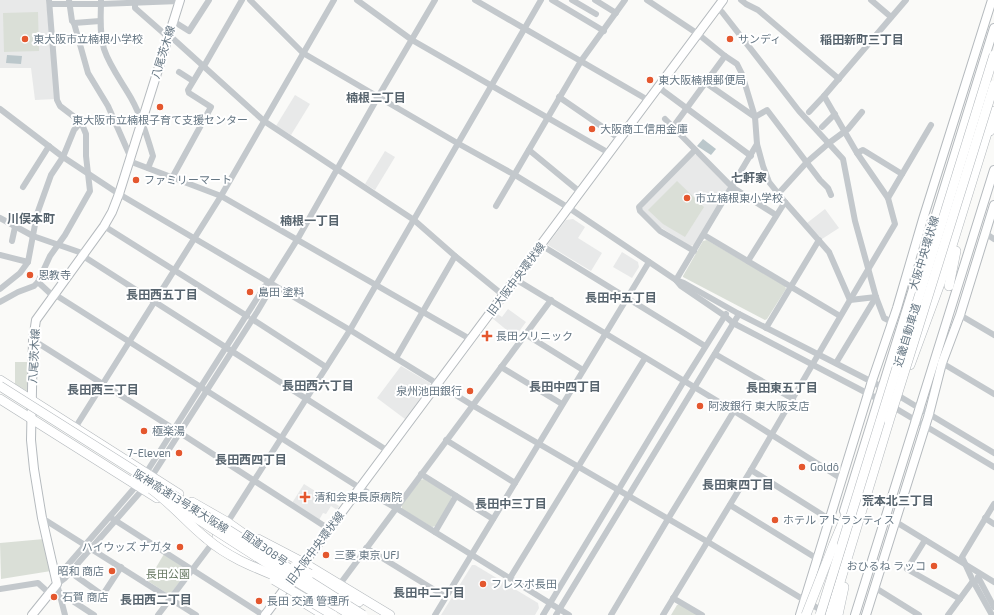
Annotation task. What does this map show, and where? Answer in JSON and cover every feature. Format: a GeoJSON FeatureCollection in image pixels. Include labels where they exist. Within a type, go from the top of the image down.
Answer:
{"type":"FeatureCollection","features":[{"type":"Feature","properties":{"kind":"highway","name":"近畿自動車道"},"geometry":{"type":"LineString","coordinates":[[820,615],[994,55]]}},
{"type":"Feature","properties":{"kind":"highway","name":"近畿自動車道"},"geometry":{"type":"LineString","coordinates":[[829,615],[994,85]]}},
{"type":"Feature","properties":{"kind":"highway"},"geometry":{"type":"LineString","coordinates":[[949,286],[955,252],[983,160],[994,111]]}},
{"type":"Feature","properties":{"kind":"highway"},"geometry":{"type":"LineString","coordinates":[[902,380],[916,351],[937,294],[988,129],[984,119]]}},
{"type":"Feature","properties":{"kind":"highway","name":"国道308号"},"geometry":{"type":"LineString","coordinates":[[0,380],[193,503],[227,522],[298,571],[367,615]]}},
{"type":"Feature","properties":{"kind":"highway","name":"阪神高速13号東大阪線"},"geometry":{"type":"LineString","coordinates":[[0,386],[363,615]]}},
{"type":"Feature","properties":{"kind":"highway","name":"阪神高速13号東大阪線"},"geometry":{"type":"LineString","coordinates":[[0,393],[144,488],[351,615]]}},
{"type":"Feature","properties":{"kind":"highway","name":"国道308号"},"geometry":{"type":"LineString","coordinates":[[0,399],[144,488],[343,615]]}},
{"type":"Feature","properties":{"kind":"highway"},"geometry":{"type":"LineString","coordinates":[[806,615],[849,509],[881,418]]}},
{"type":"Feature","properties":{"kind":"highway"},"geometry":{"type":"LineString","coordinates":[[144,488],[168,501],[211,543],[333,615]]}},
{"type":"Feature","properties":{"kind":"highway"},"geometry":{"type":"LineString","coordinates":[[210,519],[380,615]]}},
{"type":"Feature","properties":{"kind":"highway"},"geometry":{"type":"LineString","coordinates":[[838,615],[859,521]]}},
{"type":"Feature","properties":{"kind":"highway"},"geometry":{"type":"LineString","coordinates":[[227,522],[304,563],[390,615]]}},
{"type":"Feature","properties":{"kind":"highway"},"geometry":{"type":"LineString","coordinates":[[218,536],[284,590],[320,614]]}},
{"type":"Feature","properties":{"kind":"highway"},"geometry":{"type":"LineString","coordinates":[[812,612],[833,546]]}},
{"type":"Feature","properties":{"kind":"highway"},"geometry":{"type":"LineString","coordinates":[[245,563],[311,590]]}},
{"type":"Feature","properties":{"kind":"main road","name":"旧大阪中央環状線"},"geometry":{"type":"LineString","coordinates":[[264,615],[388,451],[723,0]]}},
{"type":"Feature","properties":{"kind":"main road"},"geometry":{"type":"LineString","coordinates":[[800,615],[816,558],[892,322],[992,0]]}},
{"type":"Feature","properties":{"kind":"main road","name":"八尾茨木線"},"geometry":{"type":"LineString","coordinates":[[58,588],[42,518],[31,440],[32,340],[36,320],[84,255],[112,212],[180,1]]}},
{"type":"Feature","properties":{"kind":"main road"},"geometry":{"type":"LineString","coordinates":[[970,73],[985,41],[994,28]]}},
{"type":"Feature","properties":{"kind":"main road","name":"大阪中央環状線"},"geometry":{"type":"LineString","coordinates":[[812,612],[994,28]]}},
{"type":"Feature","properties":{"kind":"main road"},"geometry":{"type":"LineString","coordinates":[[855,615],[994,170]]}},
{"type":"Feature","properties":{"kind":"main road"},"geometry":{"type":"LineString","coordinates":[[866,615],[929,414],[942,363],[960,315],[994,205]]}},
{"type":"Feature","properties":{"kind":"main road"},"geometry":{"type":"LineString","coordinates":[[915,282],[915,266],[923,219]]}},
{"type":"Feature","properties":{"kind":"main road"},"geometry":{"type":"LineString","coordinates":[[890,503],[904,479],[911,472]]}},
{"type":"Feature","properties":{"kind":"main road"},"geometry":{"type":"LineString","coordinates":[[824,535],[854,478]]}},
{"type":"Feature","properties":{"kind":"main road"},"geometry":{"type":"LineString","coordinates":[[32,615],[49,593],[58,588]]}},
{"type":"Feature","properties":{"kind":"street"},"geometry":{"type":"LineString","coordinates":[[173,21],[189,31],[208,0]]}},
{"type":"Feature","properties":{"kind":"street"},"geometry":{"type":"LineString","coordinates":[[172,178],[210,107],[189,93],[188,90],[242,0]]}},
{"type":"Feature","properties":{"kind":"street"},"geometry":{"type":"LineString","coordinates":[[250,0],[303,53],[515,175],[569,208],[676,280],[684,283],[729,309],[872,381],[994,453]]}},
{"type":"Feature","properties":{"kind":"street"},"geometry":{"type":"LineString","coordinates":[[75,428],[221,196],[334,0]]}},
{"type":"Feature","properties":{"kind":"street"},"geometry":{"type":"LineString","coordinates":[[357,0],[412,40],[609,153]]}},
{"type":"Feature","properties":{"kind":"street"},"geometry":{"type":"LineString","coordinates":[[58,588],[113,518],[144,488],[149,474],[249,318],[265,286],[270,283],[297,240],[435,0]]}},
{"type":"Feature","properties":{"kind":"street"},"geometry":{"type":"LineString","coordinates":[[475,0],[648,100]]}},
{"type":"Feature","properties":{"kind":"street"},"geometry":{"type":"LineString","coordinates":[[227,522],[350,330],[541,0]]}},
{"type":"Feature","properties":{"kind":"street"},"geometry":{"type":"LineString","coordinates":[[552,0],[604,31]]}},
{"type":"Feature","properties":{"kind":"street"},"geometry":{"type":"LineString","coordinates":[[572,0],[596,14]]}},
{"type":"Feature","properties":{"kind":"street"},"geometry":{"type":"LineString","coordinates":[[595,0],[616,13]]}},
{"type":"Feature","properties":{"kind":"street"},"geometry":{"type":"LineString","coordinates":[[496,206],[581,61],[625,0]]}},
{"type":"Feature","properties":{"kind":"street"},"geometry":{"type":"LineString","coordinates":[[647,0],[698,34],[737,64],[742,74],[755,118],[757,144],[763,166],[770,182],[778,194],[829,252],[850,300]]}},
{"type":"Feature","properties":{"kind":"street"},"geometry":{"type":"LineString","coordinates":[[656,6],[660,0]]}},
{"type":"Feature","properties":{"kind":"street"},"geometry":{"type":"LineString","coordinates":[[741,0],[758,10],[838,79]]}},
{"type":"Feature","properties":{"kind":"street"},"geometry":{"type":"LineString","coordinates":[[871,0],[891,17]]}},
{"type":"Feature","properties":{"kind":"street"},"geometry":{"type":"LineString","coordinates":[[810,112],[906,0]]}},
{"type":"Feature","properties":{"kind":"street"},"geometry":{"type":"LineString","coordinates":[[0,302],[18,292],[34,286],[38,282],[47,262],[90,191],[86,156],[86,134],[81,122],[60,106],[57,100],[49,2],[180,1]]}},
{"type":"Feature","properties":{"kind":"street"},"geometry":{"type":"LineString","coordinates":[[69,2],[72,21],[74,23],[88,72],[108,106],[130,159],[172,178],[221,196],[470,339]]}},
{"type":"Feature","properties":{"kind":"street"},"geometry":{"type":"LineString","coordinates":[[101,2],[100,21],[103,44],[108,60],[131,98],[142,120],[153,156],[148,168]]}},
{"type":"Feature","properties":{"kind":"street"},"geometry":{"type":"LineString","coordinates":[[135,2],[135,8],[264,121],[414,220],[503,295]]}},
{"type":"Feature","properties":{"kind":"street"},"geometry":{"type":"LineString","coordinates":[[591,23],[602,3]]}},
{"type":"Feature","properties":{"kind":"street"},"geometry":{"type":"LineString","coordinates":[[717,8],[722,12],[799,111],[842,159],[854,221],[876,297],[884,318],[892,322]]}},
{"type":"Feature","properties":{"kind":"street"},"geometry":{"type":"LineString","coordinates":[[74,23],[100,21]]}},
{"type":"Feature","properties":{"kind":"street"},"geometry":{"type":"LineString","coordinates":[[673,127],[725,56]]}},
{"type":"Feature","properties":{"kind":"street"},"geometry":{"type":"LineString","coordinates":[[179,72],[193,81]]}},
{"type":"Feature","properties":{"kind":"street"},"geometry":{"type":"LineString","coordinates":[[706,83],[755,118]]}},
{"type":"Feature","properties":{"kind":"street"},"geometry":{"type":"LineString","coordinates":[[658,87],[750,156]]}},
{"type":"Feature","properties":{"kind":"street"},"geometry":{"type":"LineString","coordinates":[[663,615],[752,470],[840,316],[869,270],[895,224],[888,198],[857,153],[824,96]]}},
{"type":"Feature","properties":{"kind":"street"},"geometry":{"type":"LineString","coordinates":[[559,97],[620,139]]}},
{"type":"Feature","properties":{"kind":"street"},"geometry":{"type":"LineString","coordinates":[[0,109],[49,146],[119,194],[350,330],[472,405],[708,542],[804,600],[812,612],[829,615]]}},
{"type":"Feature","properties":{"kind":"street"},"geometry":{"type":"LineString","coordinates":[[755,118],[767,110],[820,180],[828,188],[831,195]]}},
{"type":"Feature","properties":{"kind":"street"},"geometry":{"type":"LineString","coordinates":[[778,194],[807,162],[848,129],[862,112]]}},
{"type":"Feature","properties":{"kind":"street"},"geometry":{"type":"LineString","coordinates":[[822,127],[835,114]]}},
{"type":"Feature","properties":{"kind":"street"},"geometry":{"type":"LineString","coordinates":[[666,120],[732,187],[776,215]]}},
{"type":"Feature","properties":{"kind":"street"},"geometry":{"type":"LineString","coordinates":[[0,289],[20,273],[28,262],[37,214],[52,175],[63,156],[71,136],[81,122]]}},
{"type":"Feature","properties":{"kind":"street"},"geometry":{"type":"LineString","coordinates":[[888,198],[931,126]]}},
{"type":"Feature","properties":{"kind":"street"},"geometry":{"type":"LineString","coordinates":[[676,280],[757,144]]}},
{"type":"Feature","properties":{"kind":"street"},"geometry":{"type":"LineString","coordinates":[[23,188],[49,146]]}},
{"type":"Feature","properties":{"kind":"street"},"geometry":{"type":"LineString","coordinates":[[529,150],[580,192]]}},
{"type":"Feature","properties":{"kind":"street"},"geometry":{"type":"LineString","coordinates":[[694,251],[660,231],[640,211],[640,207],[695,150]]}},
{"type":"Feature","properties":{"kind":"street"},"geometry":{"type":"LineString","coordinates":[[857,153],[863,150],[902,174]]}},
{"type":"Feature","properties":{"kind":"street"},"geometry":{"type":"LineString","coordinates":[[748,261],[785,202]]}},
{"type":"Feature","properties":{"kind":"street"},"geometry":{"type":"LineString","coordinates":[[0,218],[33,236],[84,255],[388,451]]}},
{"type":"Feature","properties":{"kind":"street"},"geometry":{"type":"LineString","coordinates":[[104,226],[326,367]]}},
{"type":"Feature","properties":{"kind":"street"},"geometry":{"type":"LineString","coordinates":[[12,241],[15,227]]}},
{"type":"Feature","properties":{"kind":"street"},"geometry":{"type":"LineString","coordinates":[[985,233],[994,239]]}},
{"type":"Feature","properties":{"kind":"street"},"geometry":{"type":"LineString","coordinates":[[704,235],[840,316]]}},
{"type":"Feature","properties":{"kind":"street"},"geometry":{"type":"LineString","coordinates":[[766,328],[819,240]]}},
{"type":"Feature","properties":{"kind":"street"},"geometry":{"type":"LineString","coordinates":[[541,245],[705,346]]}},
{"type":"Feature","properties":{"kind":"street"},"geometry":{"type":"LineString","coordinates":[[0,256],[28,262]]}},
{"type":"Feature","properties":{"kind":"street"},"geometry":{"type":"LineString","coordinates":[[396,358],[455,256]]}},
{"type":"Feature","properties":{"kind":"street"},"geometry":{"type":"LineString","coordinates":[[435,615],[649,262]]}},
{"type":"Feature","properties":{"kind":"street"},"geometry":{"type":"LineString","coordinates":[[515,279],[734,411],[842,479]]}},
{"type":"Feature","properties":{"kind":"street"},"geometry":{"type":"LineString","coordinates":[[676,280],[681,286],[733,323],[879,399],[994,467]]}},
{"type":"Feature","properties":{"kind":"street"},"geometry":{"type":"LineString","coordinates":[[38,282],[54,295],[204,388],[360,488],[396,508],[510,578],[550,604],[558,612],[569,615]]}},
{"type":"Feature","properties":{"kind":"street"},"geometry":{"type":"LineString","coordinates":[[850,300],[876,297]]}},
{"type":"Feature","properties":{"kind":"street"},"geometry":{"type":"LineString","coordinates":[[836,363],[876,297]]}},
{"type":"Feature","properties":{"kind":"street"},"geometry":{"type":"LineString","coordinates":[[340,584],[551,300]]}},
{"type":"Feature","properties":{"kind":"street"},"geometry":{"type":"LineString","coordinates":[[543,615],[705,346],[729,309]]}},
{"type":"Feature","properties":{"kind":"street"},"geometry":{"type":"LineString","coordinates":[[558,612],[739,314]]}},
{"type":"Feature","properties":{"kind":"street"},"geometry":{"type":"LineString","coordinates":[[960,315],[992,334],[994,326]]}},
{"type":"Feature","properties":{"kind":"street"},"geometry":{"type":"LineString","coordinates":[[525,334],[584,370]]}},
{"type":"Feature","properties":{"kind":"street"},"geometry":{"type":"LineString","coordinates":[[32,340],[329,529]]}},
{"type":"Feature","properties":{"kind":"street"},"geometry":{"type":"LineString","coordinates":[[715,354],[793,399]]}},
{"type":"Feature","properties":{"kind":"street"},"geometry":{"type":"LineString","coordinates":[[510,578],[645,358]]}},
{"type":"Feature","properties":{"kind":"street"},"geometry":{"type":"LineString","coordinates":[[942,363],[994,394]]}},
{"type":"Feature","properties":{"kind":"street"},"geometry":{"type":"LineString","coordinates":[[501,367],[562,404]]}},
{"type":"Feature","properties":{"kind":"street"},"geometry":{"type":"LineString","coordinates":[[611,615],[668,518],[734,411]]}},
{"type":"Feature","properties":{"kind":"street"},"geometry":{"type":"LineString","coordinates":[[446,440],[515,483]]}},
{"type":"Feature","properties":{"kind":"street"},"geometry":{"type":"LineString","coordinates":[[752,470],[829,519]]}},
{"type":"Feature","properties":{"kind":"street"},"geometry":{"type":"LineString","coordinates":[[421,474],[493,519]]}},
{"type":"Feature","properties":{"kind":"street"},"geometry":{"type":"LineString","coordinates":[[435,532],[456,496]]}},
{"type":"Feature","properties":{"kind":"street"},"geometry":{"type":"LineString","coordinates":[[994,504],[962,557],[994,607]]}},
{"type":"Feature","properties":{"kind":"street"},"geometry":{"type":"LineString","coordinates":[[730,505],[816,558]]}},
{"type":"Feature","properties":{"kind":"street"},"geometry":{"type":"LineString","coordinates":[[42,518],[196,615]]}},
{"type":"Feature","properties":{"kind":"street"},"geometry":{"type":"LineString","coordinates":[[113,518],[264,615]]}},
{"type":"Feature","properties":{"kind":"street"},"geometry":{"type":"LineString","coordinates":[[985,518],[994,524]]}},
{"type":"Feature","properties":{"kind":"street"},"geometry":{"type":"LineString","coordinates":[[896,522],[994,582]]}},
{"type":"Feature","properties":{"kind":"street"},"geometry":{"type":"LineString","coordinates":[[158,615],[218,536]]}},
{"type":"Feature","properties":{"kind":"street"},"geometry":{"type":"LineString","coordinates":[[925,540],[907,569],[960,599]]}},
{"type":"Feature","properties":{"kind":"street"},"geometry":{"type":"LineString","coordinates":[[65,615],[58,588],[60,574],[89,547]]}},
{"type":"Feature","properties":{"kind":"street"},"geometry":{"type":"LineString","coordinates":[[366,548],[446,597]]}},
{"type":"Feature","properties":{"kind":"street"},"geometry":{"type":"LineString","coordinates":[[70,572],[101,594],[104,593],[121,567]]}},
{"type":"Feature","properties":{"kind":"street"},"geometry":{"type":"LineString","coordinates":[[974,570],[976,580],[992,615]]}},
{"type":"Feature","properties":{"kind":"street"},"geometry":{"type":"LineString","coordinates":[[948,615],[976,580]]}},
{"type":"Feature","properties":{"kind":"street"},"geometry":{"type":"LineString","coordinates":[[0,589],[38,583],[49,593]]}},
{"type":"Feature","properties":{"kind":"street"},"geometry":{"type":"LineString","coordinates":[[874,587],[919,615]]}},
{"type":"Feature","properties":{"kind":"street"},"geometry":{"type":"LineString","coordinates":[[58,588],[94,615]]}},
{"type":"Feature","properties":{"kind":"street"},"geometry":{"type":"LineString","coordinates":[[673,598],[702,615]]}},
{"type":"Feature","properties":{"kind":"shaded area","name":"東大阪市立楠根小学校"},"geometry":{"type":"Polygon","coordinates":[[[0,0],[46,0],[56,99],[35,100],[31,68],[0,68],[0,0]]]}},
{"type":"Feature","properties":{"kind":"shaded area"},"geometry":{"type":"Polygon","coordinates":[[[7,55],[22,56],[21,64],[6,63],[7,55]]]}},
{"type":"Feature","properties":{"kind":"shaded area"},"geometry":{"type":"Polygon","coordinates":[[[295,95],[310,104],[291,135],[276,126],[295,95]]]}},
{"type":"Feature","properties":{"kind":"shaded area"},"geometry":{"type":"Polygon","coordinates":[[[703,139],[716,149],[711,155],[697,146],[703,139]]]}},
{"type":"Feature","properties":{"kind":"shaded area"},"geometry":{"type":"Polygon","coordinates":[[[385,151],[395,157],[375,190],[365,184],[385,151]]]}},
{"type":"Feature","properties":{"kind":"shaded area","name":"市立楠根東小学校"},"geometry":{"type":"Polygon","coordinates":[[[693,154],[697,155],[727,184],[728,189],[694,245],[690,246],[660,227],[642,208],[693,154]]]}},
{"type":"Feature","properties":{"kind":"shaded area"},"geometry":{"type":"Polygon","coordinates":[[[825,209],[839,228],[822,239],[807,223],[825,209]]]}},
{"type":"Feature","properties":{"kind":"shaded area"},"geometry":{"type":"Polygon","coordinates":[[[573,219],[585,227],[578,238],[602,253],[591,271],[548,245],[566,220],[573,219]]]}},
{"type":"Feature","properties":{"kind":"shaded area"},"geometry":{"type":"Polygon","coordinates":[[[622,252],[638,262],[639,267],[632,278],[613,267],[622,252]]]}},
{"type":"Feature","properties":{"kind":"shaded area"},"geometry":{"type":"Polygon","coordinates":[[[508,309],[526,322],[515,337],[492,318],[496,313],[502,317],[508,309]]]}},
{"type":"Feature","properties":{"kind":"shaded area"},"geometry":{"type":"Polygon","coordinates":[[[401,366],[430,383],[405,419],[377,398],[401,366]]]}},
{"type":"Feature","properties":{"kind":"shaded area"},"geometry":{"type":"Polygon","coordinates":[[[304,484],[339,506],[337,510],[331,506],[326,514],[323,513],[319,520],[292,503],[304,484]]]}},
{"type":"Feature","properties":{"kind":"shaded area","name":"フレスポ長田"},"geometry":{"type":"Polygon","coordinates":[[[472,565],[475,565],[538,603],[539,608],[535,615],[441,615],[472,565]]]}},
{"type":"Feature","properties":{"kind":"green space"},"geometry":{"type":"Polygon","coordinates":[[[38,12],[39,51],[4,52],[3,13],[38,12]]]}},
{"type":"Feature","properties":{"kind":"green space"},"geometry":{"type":"Polygon","coordinates":[[[677,181],[704,207],[685,237],[663,224],[648,210],[677,181]]]}},
{"type":"Feature","properties":{"kind":"green space"},"geometry":{"type":"Polygon","coordinates":[[[707,240],[785,286],[786,289],[767,319],[765,320],[683,277],[703,241],[707,240]]]}},
{"type":"Feature","properties":{"kind":"green space"},"geometry":{"type":"Polygon","coordinates":[[[15,362],[31,362],[30,393],[15,384],[15,362]]]}},
{"type":"Feature","properties":{"kind":"green space"},"geometry":{"type":"Polygon","coordinates":[[[424,479],[451,495],[452,499],[436,526],[432,527],[402,509],[402,505],[420,480],[424,479]]]}},
{"type":"Feature","properties":{"kind":"green space"},"geometry":{"type":"Polygon","coordinates":[[[44,539],[51,571],[1,579],[0,543],[44,539]]]}},
{"type":"Feature","properties":{"kind":"green space","name":"長田公園"},"geometry":{"type":"Polygon","coordinates":[[[164,554],[187,570],[172,592],[168,594],[148,581],[164,554]]]}},
{"type":"Feature","properties":{"kind":"green space"},"geometry":{"type":"Polygon","coordinates":[[[679,604],[697,615],[671,615],[679,604]]]}},
{"type":"Feature","properties":{"kind":"place","name":"東大阪市立楠根小学校"},"geometry":{"type":"Point","coordinates":[25,39]}},
{"type":"Feature","properties":{"kind":"place","name":"サンディ"},"geometry":{"type":"Point","coordinates":[730,39]}},
{"type":"Feature","properties":{"kind":"place","name":"東大阪楠根郵便局"},"geometry":{"type":"Point","coordinates":[650,80]}},
{"type":"Feature","properties":{"kind":"place","name":"東大阪市立楠根子育て支援センター"},"geometry":{"type":"Point","coordinates":[160,107]}},
{"type":"Feature","properties":{"kind":"place","name":"大阪商工信用金庫"},"geometry":{"type":"Point","coordinates":[592,129]}},
{"type":"Feature","properties":{"kind":"place","name":"ファミリーマート"},"geometry":{"type":"Point","coordinates":[136,180]}},
{"type":"Feature","properties":{"kind":"place","name":"市立楠根東小学校"},"geometry":{"type":"Point","coordinates":[687,198]}},
{"type":"Feature","properties":{"kind":"place","name":"恩教寺"},"geometry":{"type":"Point","coordinates":[30,275]}},
{"type":"Feature","properties":{"kind":"place","name":"島田 塗料"},"geometry":{"type":"Point","coordinates":[250,292]}},
{"type":"Feature","properties":{"kind":"place","name":"長田クリニック"},"geometry":{"type":"Point","coordinates":[487,336]}},
{"type":"Feature","properties":{"kind":"place","name":"泉州池田銀行"},"geometry":{"type":"Point","coordinates":[470,391]}},
{"type":"Feature","properties":{"kind":"place","name":"阿波銀行 東大阪支店"},"geometry":{"type":"Point","coordinates":[700,406]}},
{"type":"Feature","properties":{"kind":"place","name":"極楽湯"},"geometry":{"type":"Point","coordinates":[144,431]}},
{"type":"Feature","properties":{"kind":"place","name":"7-Eleven"},"geometry":{"type":"Point","coordinates":[179,453]}},
{"type":"Feature","properties":{"kind":"place","name":"Goldô"},"geometry":{"type":"Point","coordinates":[802,467]}},
{"type":"Feature","properties":{"kind":"place","name":"清和会東長原病院"},"geometry":{"type":"Point","coordinates":[305,497]}},
{"type":"Feature","properties":{"kind":"place","name":"ホテル アトランティス"},"geometry":{"type":"Point","coordinates":[775,520]}},
{"type":"Feature","properties":{"kind":"place","name":"ハイウッズ ナガタ"},"geometry":{"type":"Point","coordinates":[180,547]}},
{"type":"Feature","properties":{"kind":"place","name":"三菱 東京 UFJ"},"geometry":{"type":"Point","coordinates":[326,555]}},
{"type":"Feature","properties":{"kind":"place","name":"おひるね ラッコ"},"geometry":{"type":"Point","coordinates":[934,566]}},
{"type":"Feature","properties":{"kind":"place","name":"昭和 商店"},"geometry":{"type":"Point","coordinates":[112,571]}},
{"type":"Feature","properties":{"kind":"place","name":"フレスポ長田"},"geometry":{"type":"Point","coordinates":[483,584]}},
{"type":"Feature","properties":{"kind":"place","name":"石賀 商店"},"geometry":{"type":"Point","coordinates":[54,597]}},
{"type":"Feature","properties":{"kind":"place","name":"長田 交通 管理所"},"geometry":{"type":"Point","coordinates":[259,601]}},
{"type":"Feature","properties":{"kind":"district","name":"稲田新町三丁目"},"geometry":{"type":"Point","coordinates":[862,40]}},
{"type":"Feature","properties":{"kind":"district","name":"楠根二丁目"},"geometry":{"type":"Point","coordinates":[376,98]}},
{"type":"Feature","properties":{"kind":"district","name":"七軒家"},"geometry":{"type":"Point","coordinates":[749,178]}},
{"type":"Feature","properties":{"kind":"district","name":"川俣本町"},"geometry":{"type":"Point","coordinates":[31,219]}},
{"type":"Feature","properties":{"kind":"district","name":"楠根一丁目"},"geometry":{"type":"Point","coordinates":[310,221]}},
{"type":"Feature","properties":{"kind":"district","name":"長田西五丁目"},"geometry":{"type":"Point","coordinates":[162,295]}},
{"type":"Feature","properties":{"kind":"district","name":"長田中五丁目"},"geometry":{"type":"Point","coordinates":[621,298]}},
{"type":"Feature","properties":{"kind":"district","name":"長田西六丁目"},"geometry":{"type":"Point","coordinates":[318,386]}},
{"type":"Feature","properties":{"kind":"district","name":"長田中四丁目"},"geometry":{"type":"Point","coordinates":[565,387]}},
{"type":"Feature","properties":{"kind":"district","name":"長田東五丁目"},"geometry":{"type":"Point","coordinates":[782,388]}},
{"type":"Feature","properties":{"kind":"district","name":"長田西三丁目"},"geometry":{"type":"Point","coordinates":[103,390]}},
{"type":"Feature","properties":{"kind":"district","name":"長田西四丁目"},"geometry":{"type":"Point","coordinates":[251,460]}},
{"type":"Feature","properties":{"kind":"district","name":"長田東四丁目"},"geometry":{"type":"Point","coordinates":[738,485]}},
{"type":"Feature","properties":{"kind":"district","name":"荒本北三丁目"},"geometry":{"type":"Point","coordinates":[898,501]}},
{"type":"Feature","properties":{"kind":"district","name":"長田中三丁目"},"geometry":{"type":"Point","coordinates":[511,504]}},
{"type":"Feature","properties":{"kind":"district","name":"長田中二丁目"},"geometry":{"type":"Point","coordinates":[429,593]}},
{"type":"Feature","properties":{"kind":"district","name":"長田西二丁目"},"geometry":{"type":"Point","coordinates":[156,600]}}]}
